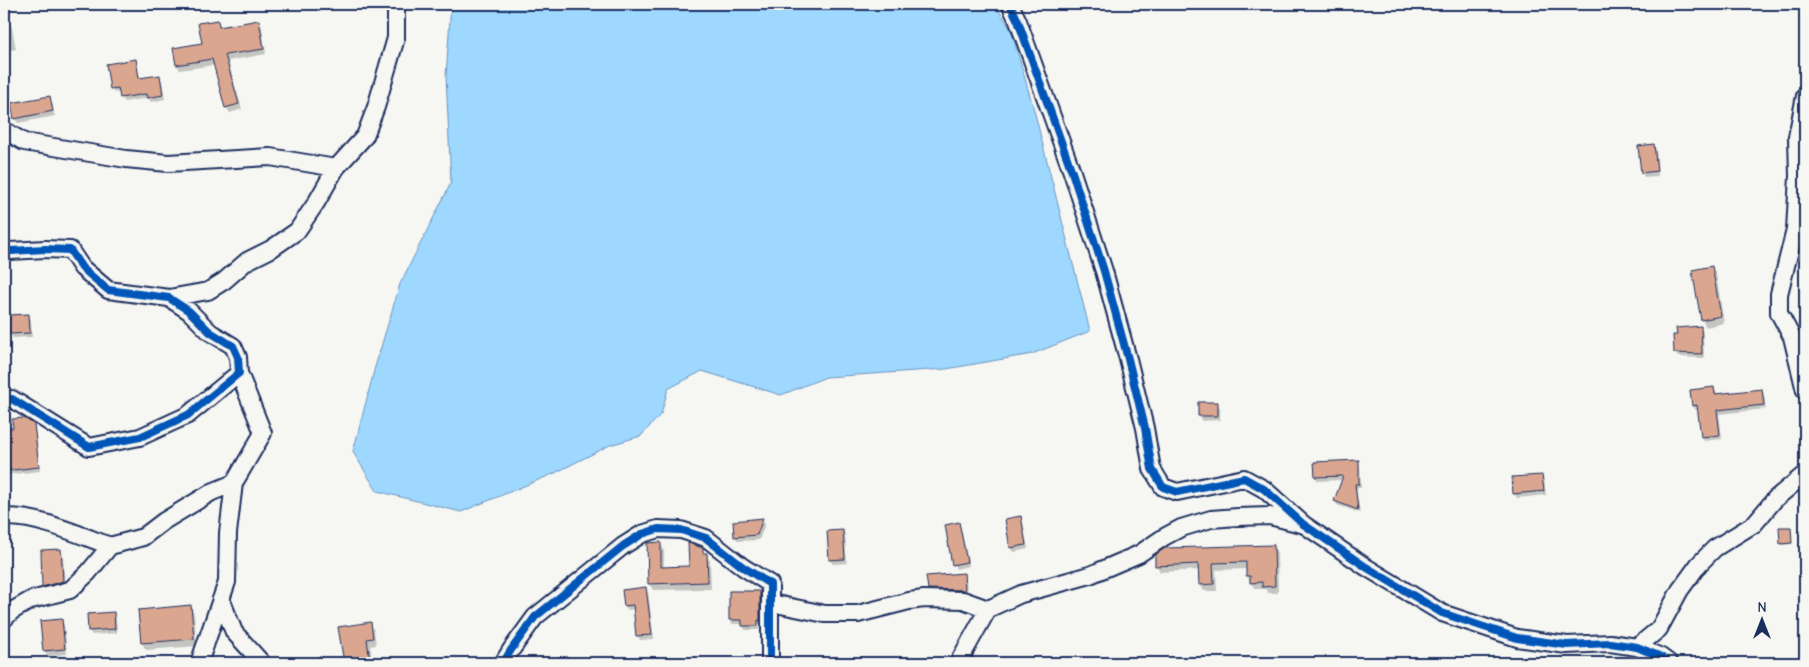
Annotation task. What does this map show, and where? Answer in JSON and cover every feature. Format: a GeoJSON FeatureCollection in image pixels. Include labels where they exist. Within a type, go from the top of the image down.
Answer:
{"type":"FeatureCollection","features":[{"type":"Feature","properties":{"kind":"street"},"geometry":{"type":"LineString","coordinates":[[4,248],[11,251],[70,250],[82,268],[108,290],[168,298],[208,291],[224,281],[247,261],[271,249],[297,231],[336,168],[365,136],[376,107],[396,38],[396,4]]}},
{"type":"Feature","properties":{"kind":"street"},"geometry":{"type":"LineString","coordinates":[[1010,4],[1018,21],[1072,172],[1104,271],[1145,428],[1152,469],[1163,487],[1177,492],[1244,478],[1264,489],[1303,524],[1366,567],[1442,613],[1517,638],[1567,645],[1610,643],[1637,647],[1661,657],[1669,663]]}},
{"type":"Feature","properties":{"kind":"street"},"geometry":{"type":"LineString","coordinates":[[1805,96],[1797,136],[1798,176],[1795,230],[1779,294],[1779,313],[1792,337],[1805,392]]}},
{"type":"Feature","properties":{"kind":"street"},"geometry":{"type":"LineString","coordinates":[[4,130],[24,142],[126,159],[168,163],[270,157],[336,168]]}},
{"type":"Feature","properties":{"kind":"street"},"geometry":{"type":"LineString","coordinates":[[168,298],[188,311],[210,332],[233,346],[238,357],[239,373],[263,432],[234,483],[228,532],[227,582],[198,663]]}},
{"type":"Feature","properties":{"kind":"street"},"geometry":{"type":"LineString","coordinates":[[4,401],[12,398],[89,447],[140,437],[188,415],[239,373]]}},
{"type":"Feature","properties":{"kind":"street"},"geometry":{"type":"LineString","coordinates":[[1637,647],[1659,628],[1680,590],[1699,564],[1715,548],[1754,524],[1775,499],[1805,474]]}},
{"type":"Feature","properties":{"kind":"street"},"geometry":{"type":"LineString","coordinates":[[4,518],[11,517],[54,526],[110,546],[143,537],[164,521],[212,492],[234,483]]}},
{"type":"Feature","properties":{"kind":"street"},"geometry":{"type":"LineString","coordinates":[[958,663],[988,609],[1021,594],[1090,575],[1139,554],[1181,528],[1211,519],[1270,516],[1303,524]]}},
{"type":"Feature","properties":{"kind":"street"},"geometry":{"type":"LineString","coordinates":[[503,663],[535,617],[623,546],[642,534],[658,528],[681,530],[706,538],[743,567],[770,584],[770,663]]}},
{"type":"Feature","properties":{"kind":"street"},"geometry":{"type":"LineString","coordinates":[[4,619],[12,611],[31,600],[70,590],[88,573],[110,546]]}},
{"type":"Feature","properties":{"kind":"street"},"geometry":{"type":"LineString","coordinates":[[221,599],[234,632],[262,663]]}},
{"type":"Feature","properties":{"kind":"street"},"geometry":{"type":"LineString","coordinates":[[771,603],[825,614],[858,614],[924,599],[963,600],[988,609]]}},
{"type":"Feature","properties":{"kind":"water"},"geometry":{"type":"Polygon","coordinates":[[[451,4],[995,4],[1011,30],[1034,110],[1090,331],[1032,354],[946,369],[826,377],[781,395],[702,371],[668,389],[661,414],[641,436],[610,445],[553,474],[461,512],[377,491],[353,452],[375,367],[400,284],[451,183],[446,76],[451,4]]]}},
{"type":"Feature","properties":{"kind":"building"},"geometry":{"type":"Polygon","coordinates":[[[218,20],[219,27],[259,20],[264,49],[225,55],[239,104],[225,108],[212,59],[176,65],[173,48],[202,43],[198,23],[218,20]]]}},
{"type":"Feature","properties":{"kind":"building"},"geometry":{"type":"Polygon","coordinates":[[[136,59],[139,78],[160,75],[163,95],[147,98],[146,94],[120,98],[118,88],[110,89],[106,64],[136,59]]]}},
{"type":"Feature","properties":{"kind":"building"},"geometry":{"type":"Polygon","coordinates":[[[50,96],[53,111],[14,119],[11,103],[50,96]]]}},
{"type":"Feature","properties":{"kind":"building"},"geometry":{"type":"Polygon","coordinates":[[[1654,144],[1657,171],[1641,173],[1638,146],[1654,144]]]}},
{"type":"Feature","properties":{"kind":"building"},"geometry":{"type":"Polygon","coordinates":[[[1712,266],[1721,316],[1701,320],[1692,270],[1712,266]]]}},
{"type":"Feature","properties":{"kind":"building"},"geometry":{"type":"Polygon","coordinates":[[[29,314],[30,333],[9,334],[8,315],[29,314]]]}},
{"type":"Feature","properties":{"kind":"building"},"geometry":{"type":"Polygon","coordinates":[[[1701,326],[1702,354],[1674,353],[1673,335],[1677,335],[1676,328],[1701,326]]]}},
{"type":"Feature","properties":{"kind":"building"},"geometry":{"type":"Polygon","coordinates":[[[1714,387],[1715,394],[1762,389],[1764,405],[1717,410],[1720,435],[1701,437],[1697,405],[1692,406],[1690,390],[1714,387]]]}},
{"type":"Feature","properties":{"kind":"building"},"geometry":{"type":"Polygon","coordinates":[[[1198,402],[1218,402],[1218,416],[1198,416],[1198,402]]]}},
{"type":"Feature","properties":{"kind":"building"},"geometry":{"type":"Polygon","coordinates":[[[24,418],[34,424],[39,467],[4,471],[4,428],[13,428],[12,419],[24,418]]]}},
{"type":"Feature","properties":{"kind":"building"},"geometry":{"type":"Polygon","coordinates":[[[1359,460],[1359,484],[1355,484],[1358,510],[1334,501],[1343,476],[1315,477],[1314,462],[1359,460]]]}},
{"type":"Feature","properties":{"kind":"building"},"geometry":{"type":"Polygon","coordinates":[[[1542,475],[1544,491],[1513,494],[1512,477],[1542,475]]]}},
{"type":"Feature","properties":{"kind":"building"},"geometry":{"type":"Polygon","coordinates":[[[1021,516],[1026,545],[1010,548],[1005,519],[1021,516]]]}},
{"type":"Feature","properties":{"kind":"building"},"geometry":{"type":"Polygon","coordinates":[[[763,518],[757,535],[734,537],[733,521],[763,518]]]}},
{"type":"Feature","properties":{"kind":"building"},"geometry":{"type":"Polygon","coordinates":[[[959,522],[967,562],[952,565],[945,525],[959,522]]]}},
{"type":"Feature","properties":{"kind":"building"},"geometry":{"type":"Polygon","coordinates":[[[1779,527],[1791,527],[1792,543],[1780,544],[1779,527]]]}},
{"type":"Feature","properties":{"kind":"building"},"geometry":{"type":"Polygon","coordinates":[[[843,530],[845,559],[829,560],[827,531],[843,530]]]}},
{"type":"Feature","properties":{"kind":"building"},"geometry":{"type":"Polygon","coordinates":[[[661,542],[661,567],[689,566],[688,543],[703,548],[703,553],[707,553],[708,582],[648,584],[647,543],[661,542]]]}},
{"type":"Feature","properties":{"kind":"building"},"geometry":{"type":"Polygon","coordinates":[[[1274,545],[1275,586],[1262,587],[1262,582],[1250,583],[1250,576],[1246,576],[1246,562],[1213,563],[1214,584],[1199,585],[1198,564],[1155,566],[1155,555],[1165,548],[1274,545]]]}},
{"type":"Feature","properties":{"kind":"building"},"geometry":{"type":"Polygon","coordinates":[[[61,549],[63,581],[42,587],[41,550],[61,549]]]}},
{"type":"Feature","properties":{"kind":"building"},"geometry":{"type":"Polygon","coordinates":[[[964,573],[965,590],[928,589],[926,576],[964,573]]]}},
{"type":"Feature","properties":{"kind":"building"},"geometry":{"type":"Polygon","coordinates":[[[646,587],[652,635],[636,636],[633,605],[624,606],[622,590],[646,587]]]}},
{"type":"Feature","properties":{"kind":"building"},"geometry":{"type":"Polygon","coordinates":[[[729,591],[760,591],[760,621],[758,620],[758,626],[742,626],[742,620],[729,620],[729,591]]]}},
{"type":"Feature","properties":{"kind":"building"},"geometry":{"type":"Polygon","coordinates":[[[191,605],[194,639],[141,643],[138,610],[191,605]]]}},
{"type":"Feature","properties":{"kind":"building"},"geometry":{"type":"Polygon","coordinates":[[[114,612],[115,629],[88,631],[87,614],[114,612]]]}},
{"type":"Feature","properties":{"kind":"building"},"geometry":{"type":"Polygon","coordinates":[[[62,619],[65,649],[43,651],[40,621],[62,619]]]}},
{"type":"Feature","properties":{"kind":"building"},"geometry":{"type":"Polygon","coordinates":[[[371,622],[373,638],[367,639],[370,662],[344,663],[338,627],[371,622]]]}},
{"type":"Feature","properties":{"kind":"cycle path"},"geometry":{"type":"LineString","coordinates":[[1010,4],[1018,21],[1072,172],[1104,271],[1145,428],[1152,469],[1163,487],[1177,492],[1244,478],[1264,489],[1303,524],[1366,567],[1442,613],[1517,638],[1567,645],[1610,643],[1637,647],[1661,657],[1669,663]]}},
{"type":"Feature","properties":{"kind":"cycle path"},"geometry":{"type":"LineString","coordinates":[[4,249],[11,251],[70,250],[82,268],[108,290],[169,298],[189,311],[210,332],[233,346],[238,357],[239,373],[188,415],[140,437],[89,447],[12,399],[4,401]]}},
{"type":"Feature","properties":{"kind":"cycle path"},"geometry":{"type":"LineString","coordinates":[[503,663],[535,617],[623,546],[642,534],[658,529],[681,530],[706,538],[743,567],[770,584],[770,663]]}}]}
